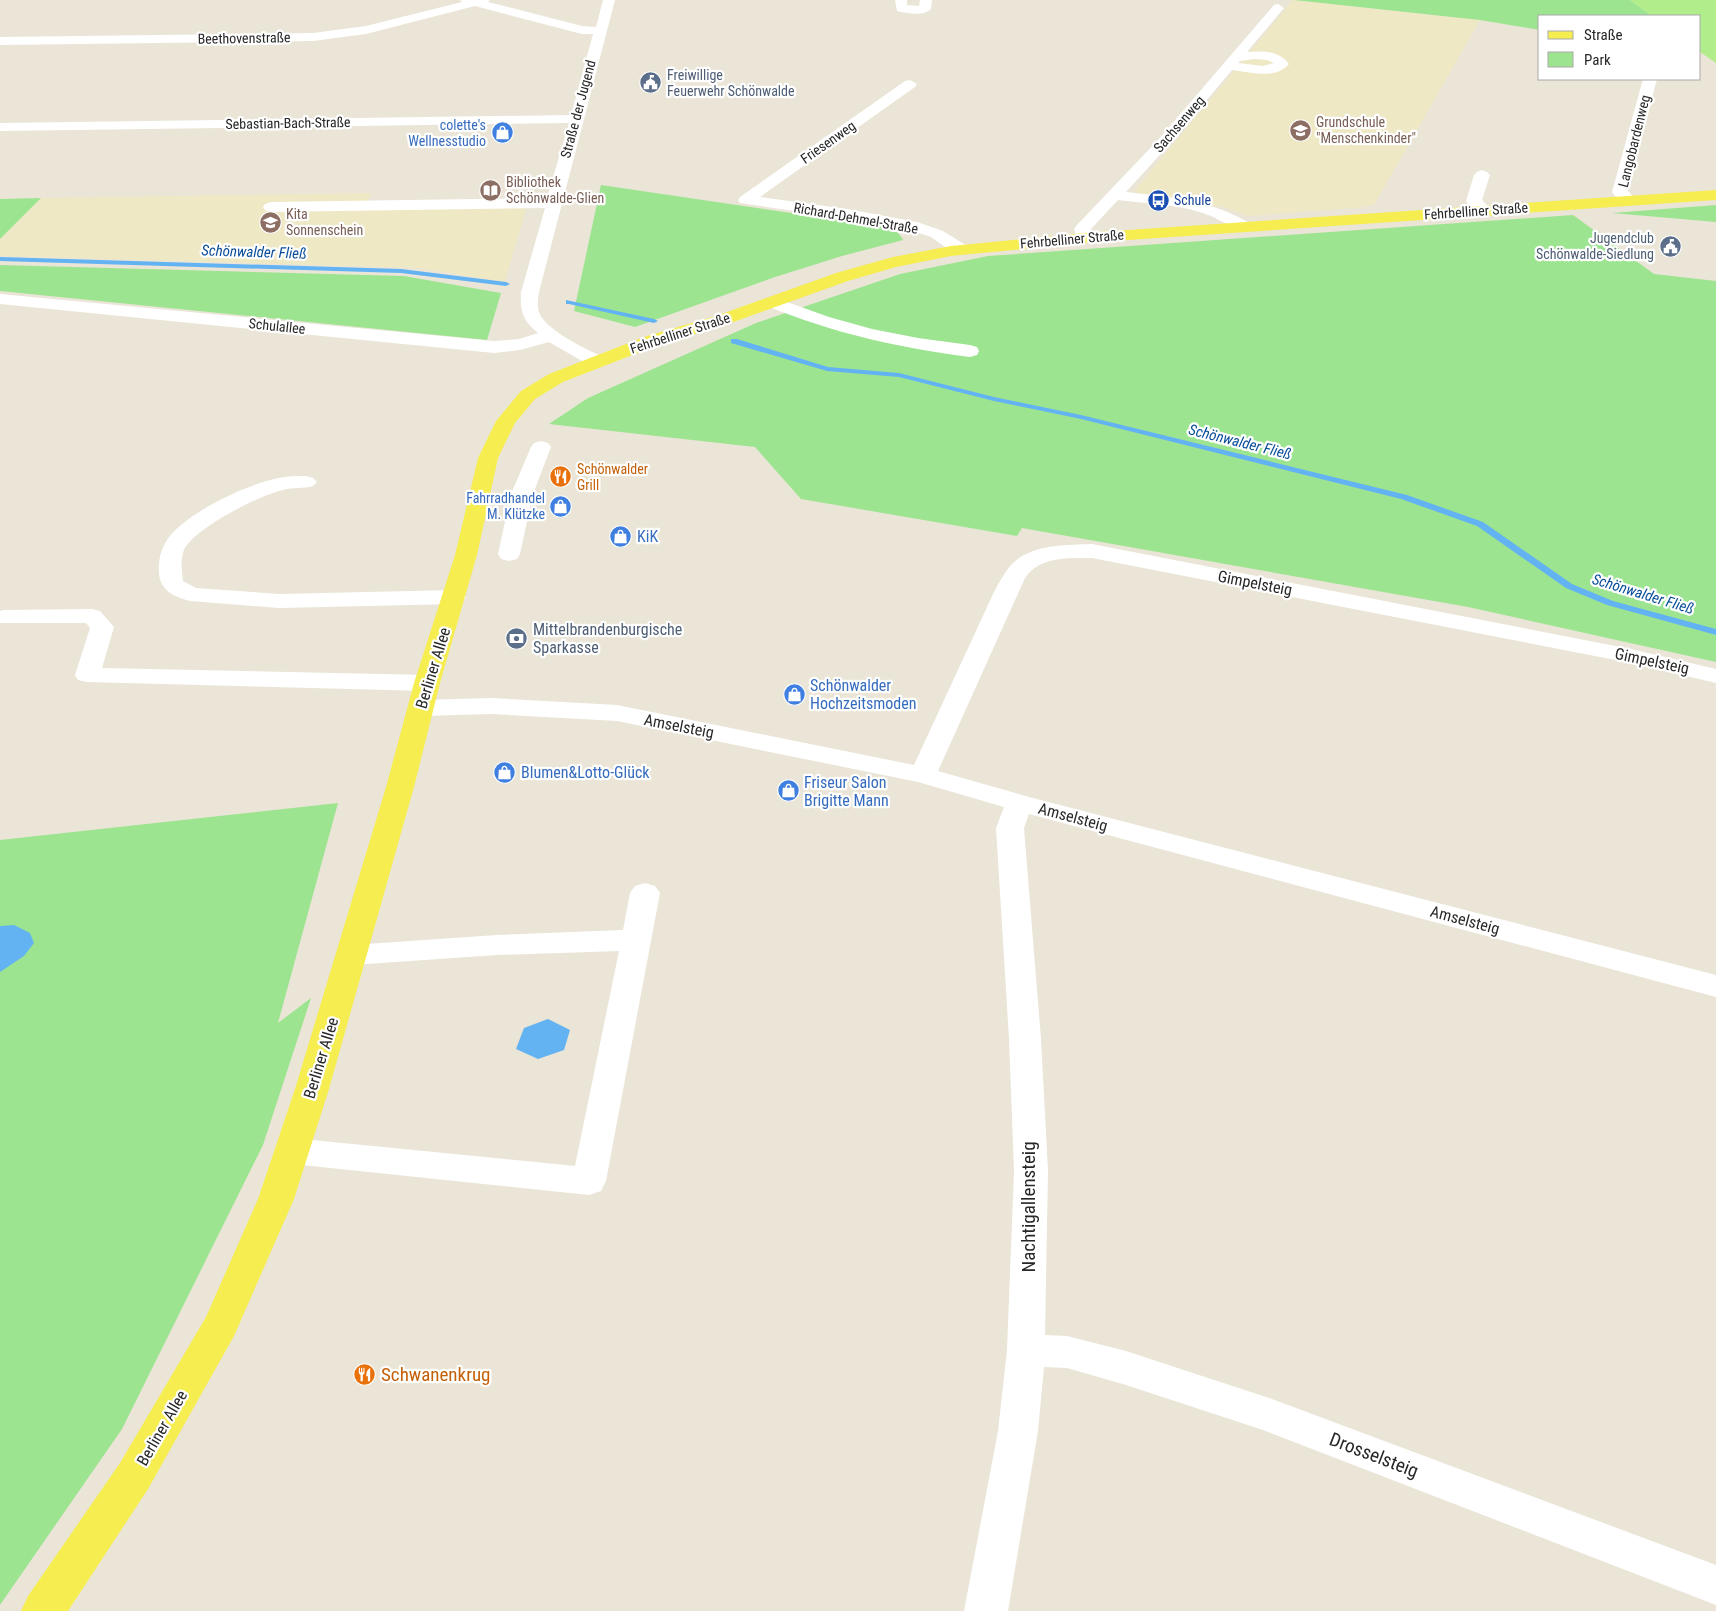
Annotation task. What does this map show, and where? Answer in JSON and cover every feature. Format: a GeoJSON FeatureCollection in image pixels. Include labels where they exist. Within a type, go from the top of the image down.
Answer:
{"type":"FeatureCollection","features":[{"type":"Feature","properties":{"kind":"main road","name":"Fehrbelliner Straße"},"geometry":{"type":"LineString","coordinates":[[488,458],[506,421],[528,395],[556,378],[651,341],[722,320],[842,277],[893,262],[961,250],[1084,238],[1716,195]]}},
{"type":"Feature","properties":{"kind":"main road","name":"Berliner Allee"},"geometry":{"type":"LineString","coordinates":[[44,1611],[134,1476],[221,1325],[276,1199],[352,955],[424,695],[466,555],[488,458]]}},
{"type":"Feature","properties":{"kind":"street","name":"Straße der Jugend"},"geometry":{"type":"LineString","coordinates":[[596,361],[574,350],[552,335],[535,320],[530,312],[530,292],[609,0]]}},
{"type":"Feature","properties":{"kind":"street"},"geometry":{"type":"LineString","coordinates":[[900,0],[900,8],[912,10],[925,9],[926,0]]}},
{"type":"Feature","properties":{"kind":"street"},"geometry":{"type":"LineString","coordinates":[[475,1],[582,30],[600,31]]}},
{"type":"Feature","properties":{"kind":"street","name":"Beethovenstraße"},"geometry":{"type":"LineString","coordinates":[[0,41],[321,36],[366,30],[475,1]]}},
{"type":"Feature","properties":{"kind":"street","name":"Sachsenweg"},"geometry":{"type":"LineString","coordinates":[[1084,238],[1082,229],[1176,129],[1278,8]]}},
{"type":"Feature","properties":{"kind":"street","name":"Langobardenweg"},"geometry":{"type":"LineString","coordinates":[[1628,200],[1620,192],[1650,80]]}},
{"type":"Feature","properties":{"kind":"street","name":"Friesenweg"},"geometry":{"type":"LineString","coordinates":[[746,200],[910,84]]}},
{"type":"Feature","properties":{"kind":"street","name":"Sebastian-Bach-Straße"},"geometry":{"type":"LineString","coordinates":[[0,127],[576,119]]}},
{"type":"Feature","properties":{"kind":"street"},"geometry":{"type":"LineString","coordinates":[[1482,176],[1474,201],[1485,211]]}},
{"type":"Feature","properties":{"kind":"street"},"geometry":{"type":"LineString","coordinates":[[1115,195],[1209,208],[1235,219],[1245,227]]}},
{"type":"Feature","properties":{"kind":"street","name":"Richard-Dehmel-Straße"},"geometry":{"type":"LineString","coordinates":[[746,200],[847,214],[917,227],[937,234],[961,250]]}},
{"type":"Feature","properties":{"kind":"street"},"geometry":{"type":"LineString","coordinates":[[271,207],[554,204]]}},
{"type":"Feature","properties":{"kind":"street","name":"Schulallee"},"geometry":{"type":"LineString","coordinates":[[0,299],[494,348],[520,344],[552,335]]}},
{"type":"Feature","properties":{"kind":"street"},"geometry":{"type":"LineString","coordinates":[[773,302],[825,323],[873,337],[970,351]]}},
{"type":"Feature","properties":{"kind":"street"},"geometry":{"type":"LineString","coordinates":[[509,554],[522,494],[541,447]]}},
{"type":"Feature","properties":{"kind":"street"},"geometry":{"type":"LineString","coordinates":[[306,482],[281,484],[261,490],[241,499],[186,532],[173,548],[169,571],[172,584],[190,594],[222,598],[280,601],[454,597]]}},
{"type":"Feature","properties":{"kind":"street","name":"Gimpelsteig"},"geometry":{"type":"LineString","coordinates":[[923,775],[1006,592],[1018,570],[1034,559],[1062,552],[1092,551],[1621,654],[1716,676]]}},
{"type":"Feature","properties":{"kind":"street","name":"Amselsteig"},"geometry":{"type":"LineString","coordinates":[[3,617],[92,616],[102,627],[87,675],[424,695],[511,707],[617,713],[923,775],[1019,803],[1716,986]]}},
{"type":"Feature","properties":{"kind":"street","name":"Nachtigallensteig"},"geometry":{"type":"LineString","coordinates":[[986,1611],[1018,1431],[1026,1350],[1031,1171],[1025,1039],[1010,828],[1019,803]]}},
{"type":"Feature","properties":{"kind":"street"},"geometry":{"type":"LineString","coordinates":[[292,1150],[589,1182],[645,893]]}},
{"type":"Feature","properties":{"kind":"street"},"geometry":{"type":"LineString","coordinates":[[352,955],[497,945],[636,940]]}},
{"type":"Feature","properties":{"kind":"street","name":"Drosselsteig"},"geometry":{"type":"LineString","coordinates":[[1026,1350],[1067,1352],[1126,1368],[1269,1415],[1716,1585]]}},
{"type":"Feature","properties":{"kind":"shaded area","name":"Grundschule \"Menschenkinder\""},"geometry":{"type":"Polygon","coordinates":[[[1293,0],[1480,20],[1374,205],[1248,216],[1224,207],[1142,195],[1134,191],[1293,0]]]}},
{"type":"Feature","properties":{"kind":"shaded area","name":"Kita Sonnenschein"},"geometry":{"type":"Polygon","coordinates":[[[372,193],[366,203],[528,202],[505,282],[417,268],[0,256],[0,239],[41,198],[372,193]]]}},
{"type":"Feature","properties":{"kind":"green space"},"geometry":{"type":"Polygon","coordinates":[[[1294,0],[1630,0],[1651,15],[1538,15],[1538,30],[1480,20],[1294,0]]]}},
{"type":"Feature","properties":{"kind":"green space"},"geometry":{"type":"Polygon","coordinates":[[[1630,0],[1716,0],[1716,63],[1701,53],[1701,15],[1651,15],[1630,0]]]}},
{"type":"Feature","properties":{"kind":"green space"},"geometry":{"type":"Polygon","coordinates":[[[601,185],[882,226],[897,232],[903,240],[842,256],[775,277],[635,327],[574,311],[601,185]]]}},
{"type":"Feature","properties":{"kind":"green space"},"geometry":{"type":"Polygon","coordinates":[[[41,198],[0,239],[0,199],[41,198]]]}},
{"type":"Feature","properties":{"kind":"green space"},"geometry":{"type":"Polygon","coordinates":[[[1716,205],[1716,222],[1612,213],[1716,205]]]}},
{"type":"Feature","properties":{"kind":"green space"},"geometry":{"type":"Polygon","coordinates":[[[1573,215],[1654,274],[1716,281],[1716,662],[1468,607],[1022,528],[1017,536],[801,499],[755,447],[549,424],[588,398],[756,323],[900,274],[988,256],[1573,215]]]}},
{"type":"Feature","properties":{"kind":"green space"},"geometry":{"type":"Polygon","coordinates":[[[0,265],[404,276],[501,293],[487,340],[0,291],[0,265]]]}},
{"type":"Feature","properties":{"kind":"green space"},"geometry":{"type":"Polygon","coordinates":[[[338,803],[278,1023],[311,998],[263,1145],[122,1429],[0,1605],[0,840],[338,803]]]}},
{"type":"Feature","properties":{"kind":"water"},"geometry":{"type":"Polygon","coordinates":[[[14,925],[30,933],[34,943],[24,956],[0,972],[0,926],[14,925]]]}},
{"type":"Feature","properties":{"kind":"water"},"geometry":{"type":"Polygon","coordinates":[[[548,1019],[570,1030],[564,1050],[538,1059],[516,1049],[524,1028],[548,1019]]]}},
{"type":"Feature","properties":{"kind":"waterway","name":"Schönwalder Fließ"},"geometry":{"type":"LineString","coordinates":[[0,259],[401,271],[506,284]]}},
{"type":"Feature","properties":{"kind":"waterway","name":"Schönwalder Fließ"},"geometry":{"type":"LineString","coordinates":[[569,302],[654,321]]}},
{"type":"Feature","properties":{"kind":"waterway","name":"Schönwalder Fließ"},"geometry":{"type":"LineString","coordinates":[[734,341],[827,369],[899,375],[994,399],[1081,417],[1404,497],[1480,524],[1569,586],[1610,603],[1716,632]]}},
{"type":"Feature","properties":{"kind":"place","name":"Freiwillige Feuerwehr Schönwalde"},"geometry":{"type":"Point","coordinates":[651,83]}},
{"type":"Feature","properties":{"kind":"place","name":"Grundschule \"Menschenkinder\""},"geometry":{"type":"Point","coordinates":[1300,130]}},
{"type":"Feature","properties":{"kind":"place","name":"colette's Wellnesstudio"},"geometry":{"type":"Point","coordinates":[502,133]}},
{"type":"Feature","properties":{"kind":"place","name":"Bibliothek Schönwalde-Glien"},"geometry":{"type":"Point","coordinates":[490,190]}},
{"type":"Feature","properties":{"kind":"place","name":"Schule"},"geometry":{"type":"Point","coordinates":[1158,200]}},
{"type":"Feature","properties":{"kind":"place","name":"Kita Sonnenschein"},"geometry":{"type":"Point","coordinates":[270,222]}},
{"type":"Feature","properties":{"kind":"place","name":"Jugendclub Schönwalde-Siedlung"},"geometry":{"type":"Point","coordinates":[1670,246]}},
{"type":"Feature","properties":{"kind":"place","name":"Schönwalder Grill"},"geometry":{"type":"Point","coordinates":[561,477]}},
{"type":"Feature","properties":{"kind":"place","name":"Fahrradhandel M. Klützke"},"geometry":{"type":"Point","coordinates":[561,506]}},
{"type":"Feature","properties":{"kind":"place","name":"KiK"},"geometry":{"type":"Point","coordinates":[621,536]}},
{"type":"Feature","properties":{"kind":"place","name":"Mittelbrandenburgische Sparkasse"},"geometry":{"type":"Point","coordinates":[517,638]}},
{"type":"Feature","properties":{"kind":"place","name":"Schönwalder Hochzeitsmoden"},"geometry":{"type":"Point","coordinates":[794,694]}},
{"type":"Feature","properties":{"kind":"place","name":"Blumen&Lotto-Glück"},"geometry":{"type":"Point","coordinates":[505,772]}},
{"type":"Feature","properties":{"kind":"place","name":"Friseur Salon Brigitte Mann"},"geometry":{"type":"Point","coordinates":[788,791]}},
{"type":"Feature","properties":{"kind":"place","name":"Schwanenkrug"},"geometry":{"type":"Point","coordinates":[365,1374]}}]}
